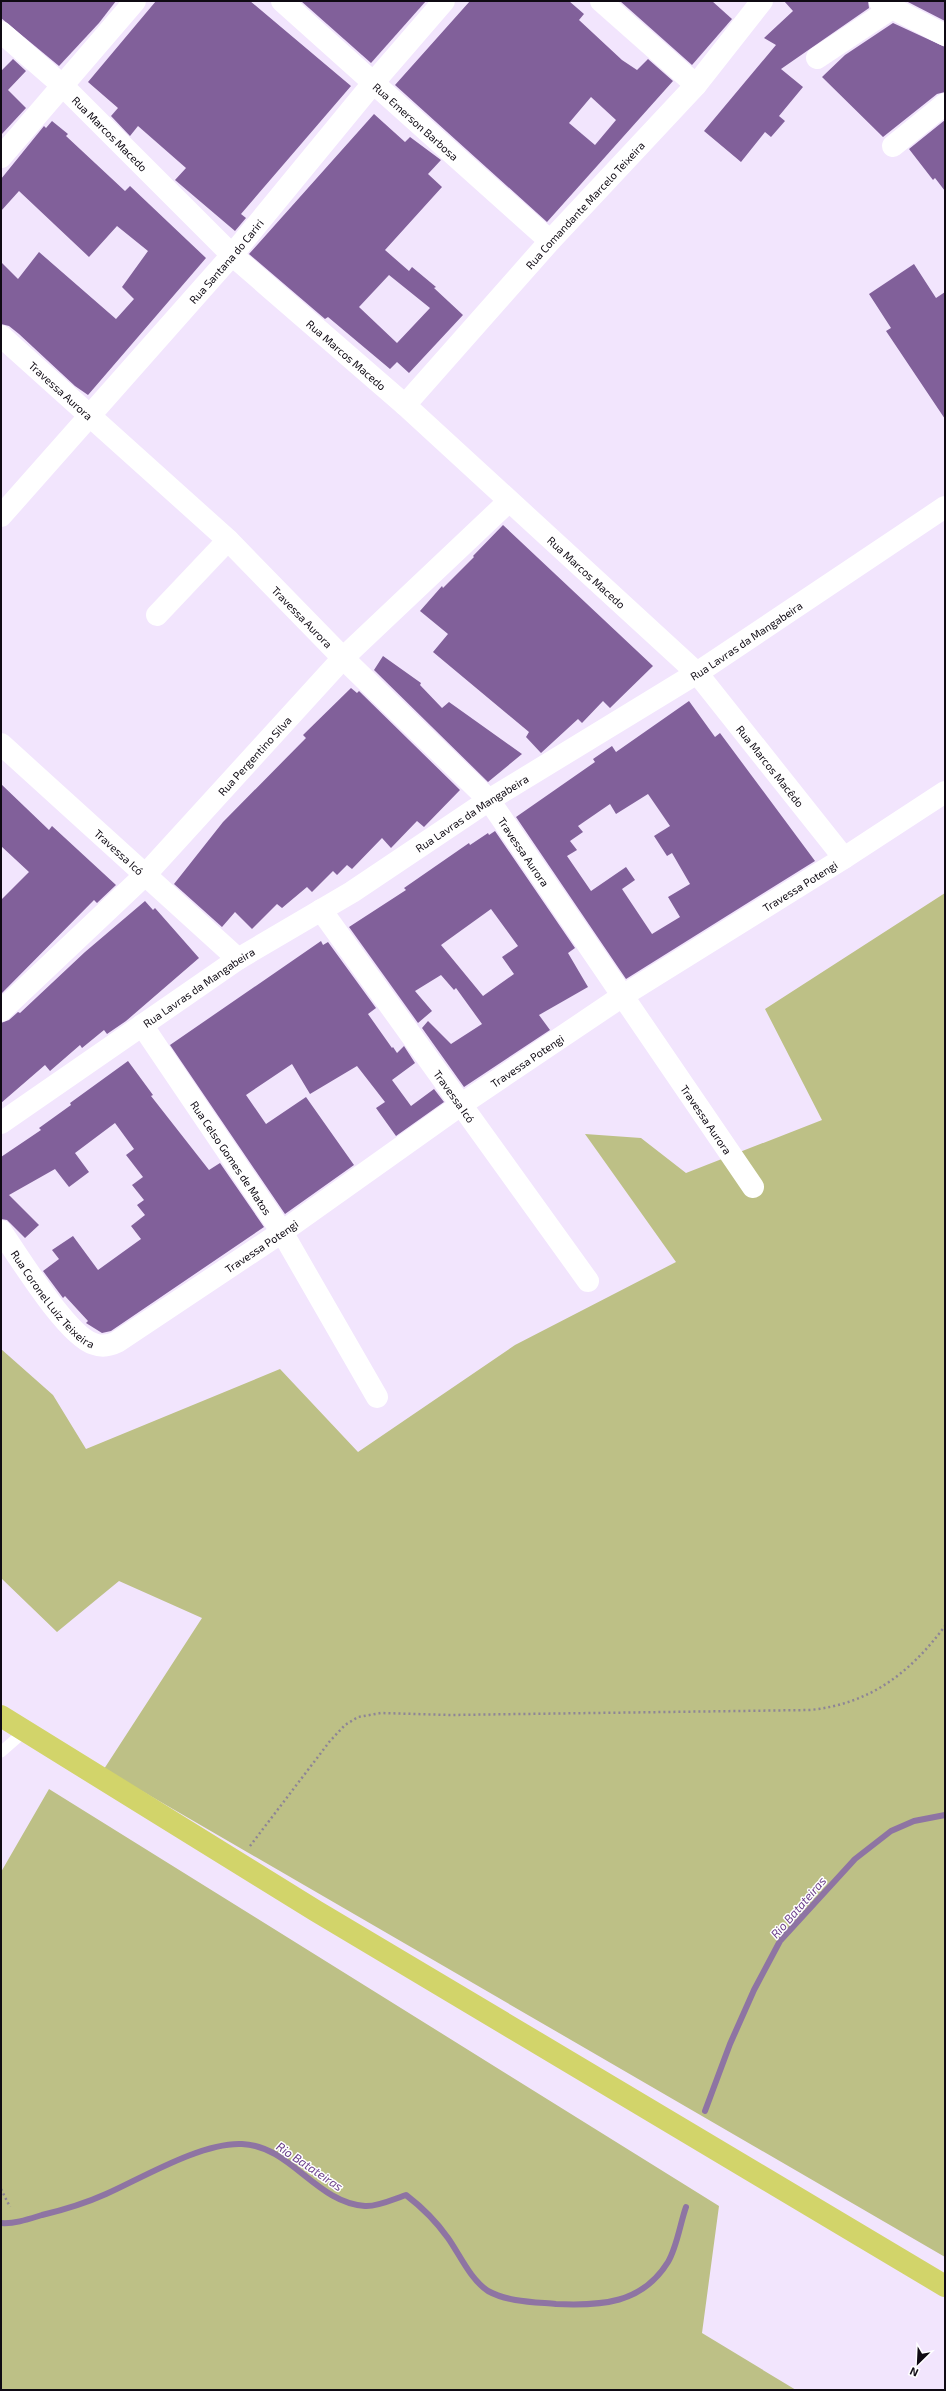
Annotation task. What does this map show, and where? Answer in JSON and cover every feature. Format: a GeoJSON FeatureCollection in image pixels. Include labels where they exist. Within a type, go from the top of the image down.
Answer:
{"type":"FeatureCollection","features":[{"type":"Feature","properties":{"kind":"highway"},"geometry":{"type":"LineString","coordinates":[[1,1716],[237,1862],[945,2286]]}},
{"type":"Feature","properties":{"kind":"street"},"geometry":{"type":"LineString","coordinates":[[1,158],[135,1]]}},
{"type":"Feature","properties":{"kind":"street","name":"Rua Emerson Barbosa"},"geometry":{"type":"LineString","coordinates":[[282,1],[550,241]]}},
{"type":"Feature","properties":{"kind":"street","name":"Rua Santana do Cariri"},"geometry":{"type":"LineString","coordinates":[[1,516],[232,255],[374,82],[444,1]]}},
{"type":"Feature","properties":{"kind":"street"},"geometry":{"type":"LineString","coordinates":[[601,1],[696,85]]}},
{"type":"Feature","properties":{"kind":"street","name":"Rua Comandante Marcelo Teixeira"},"geometry":{"type":"LineString","coordinates":[[405,405],[550,241],[696,85],[762,1]]}},
{"type":"Feature","properties":{"kind":"street"},"geometry":{"type":"LineString","coordinates":[[817,58],[885,4],[945,35]]}},
{"type":"Feature","properties":{"kind":"street","name":"Rua Marcos Macedo"},"geometry":{"type":"LineString","coordinates":[[1,32],[63,86],[232,255],[405,405],[697,673]]}},
{"type":"Feature","properties":{"kind":"street"},"geometry":{"type":"LineString","coordinates":[[893,146],[945,104]]}},
{"type":"Feature","properties":{"kind":"street","name":"Travessa Aurora"},"geometry":{"type":"LineString","coordinates":[[1,336],[228,540],[343,658],[489,800],[624,995],[753,1187]]}},
{"type":"Feature","properties":{"kind":"street","name":"Rua Pergentino Silva"},"geometry":{"type":"LineString","coordinates":[[1,1011],[146,874],[343,658],[509,501]]}},
{"type":"Feature","properties":{"kind":"street","name":"Rua Lavras da Mangabeira"},"geometry":{"type":"LineString","coordinates":[[1,1123],[238,959],[352,892],[489,800],[697,673],[945,507]]}},
{"type":"Feature","properties":{"kind":"street"},"geometry":{"type":"LineString","coordinates":[[157,616],[228,540]]}},
{"type":"Feature","properties":{"kind":"street","name":"Rua Marcos Macêdo"},"geometry":{"type":"LineString","coordinates":[[697,673],[844,858]]}},
{"type":"Feature","properties":{"kind":"street","name":"Travessa Icó"},"geometry":{"type":"LineString","coordinates":[[1,744],[238,959]]}},
{"type":"Feature","properties":{"kind":"street","name":"Travessa Potengi"},"geometry":{"type":"LineString","coordinates":[[117,1342],[282,1232],[462,1104],[624,995],[844,858],[945,792]]}},
{"type":"Feature","properties":{"kind":"street","name":"Travessa Icó"},"geometry":{"type":"LineString","coordinates":[[321,910],[588,1281]]}},
{"type":"Feature","properties":{"kind":"street","name":"Rua Celso Gomes de Matos"},"geometry":{"type":"LineString","coordinates":[[142,1025],[282,1232],[377,1397]]}},
{"type":"Feature","properties":{"kind":"street","name":"Rua Coronel Luiz Teixeira"},"geometry":{"type":"LineString","coordinates":[[1,1231],[66,1323],[93,1344],[108,1346],[117,1342]]}},
{"type":"Feature","properties":{"kind":"lane"},"geometry":{"type":"LineString","coordinates":[[1,1752],[25,1731]]}},
{"type":"Feature","properties":{"kind":"path"},"geometry":{"type":"LineString","coordinates":[[237,1862],[330,1741],[345,1725],[358,1717],[382,1713],[450,1715],[802,1710],[832,1708],[857,1700],[882,1687],[926,1651],[945,1626]]}},
{"type":"Feature","properties":{"kind":"path"},"geometry":{"type":"LineString","coordinates":[[1,2189],[10,2207]]}},
{"type":"Feature","properties":{"kind":"green space"},"geometry":{"type":"Polygon","coordinates":[[[945,893],[945,2257],[104,1769],[202,1618],[119,1581],[57,1632],[1,1578],[1,1349],[53,1395],[86,1449],[280,1369],[358,1452],[515,1345],[676,1262],[585,1134],[641,1138],[686,1173],[822,1120],[765,1009],[945,893]]]}},
{"type":"Feature","properties":{"kind":"green space"},"geometry":{"type":"Polygon","coordinates":[[[49,1789],[719,2206],[702,2333],[796,2390],[1,2390],[1,1872],[49,1789]]]}},
{"type":"Feature","properties":{"kind":"building"},"geometry":{"type":"Polygon","coordinates":[[[1,1],[116,1],[99,23],[59,66],[1,18],[1,1]]]}},
{"type":"Feature","properties":{"kind":"building"},"geometry":{"type":"Polygon","coordinates":[[[156,1],[250,1],[351,86],[241,214],[246,218],[235,231],[175,180],[186,168],[138,126],[130,136],[111,116],[118,108],[88,82],[156,1]]]}},
{"type":"Feature","properties":{"kind":"building"},"geometry":{"type":"Polygon","coordinates":[[[301,1],[426,1],[371,63],[301,1]]]}},
{"type":"Feature","properties":{"kind":"building"},"geometry":{"type":"Polygon","coordinates":[[[470,1],[569,1],[584,14],[579,20],[622,60],[637,70],[648,59],[673,81],[547,222],[395,85],[470,1]],[[591,97],[569,123],[595,145],[616,120],[591,97]]]}},
{"type":"Feature","properties":{"kind":"building"},"geometry":{"type":"Polygon","coordinates":[[[620,1],[712,1],[732,19],[692,65],[620,1]]]}},
{"type":"Feature","properties":{"kind":"building"},"geometry":{"type":"Polygon","coordinates":[[[784,1],[868,1],[869,8],[781,69],[803,87],[779,116],[785,121],[771,137],[765,132],[741,162],[704,131],[776,45],[764,38],[793,11],[784,1]]]}},
{"type":"Feature","properties":{"kind":"building"},"geometry":{"type":"Polygon","coordinates":[[[906,1],[945,1],[945,21],[906,1]]]}},
{"type":"Feature","properties":{"kind":"building"},"geometry":{"type":"Polygon","coordinates":[[[893,23],[945,47],[945,92],[937,94],[883,137],[822,77],[845,55],[893,23]]]}},
{"type":"Feature","properties":{"kind":"building"},"geometry":{"type":"Polygon","coordinates":[[[13,59],[26,71],[8,90],[26,108],[1,135],[1,71],[13,59]]]}},
{"type":"Feature","properties":{"kind":"building"},"geometry":{"type":"Polygon","coordinates":[[[374,114],[405,142],[410,137],[441,160],[428,174],[442,187],[385,250],[409,271],[412,267],[436,287],[434,288],[463,315],[409,373],[397,362],[390,369],[328,317],[325,319],[249,254],[374,114]],[[389,275],[359,307],[397,343],[430,308],[389,275]]]}},
{"type":"Feature","properties":{"kind":"building"},"geometry":{"type":"Polygon","coordinates":[[[945,120],[945,191],[935,178],[933,180],[909,149],[945,120]]]}},
{"type":"Feature","properties":{"kind":"building"},"geometry":{"type":"Polygon","coordinates":[[[52,121],[68,134],[66,136],[125,191],[130,186],[206,258],[88,395],[75,386],[19,334],[9,326],[1,324],[1,262],[18,279],[39,252],[116,319],[134,299],[122,287],[148,251],[117,226],[89,257],[19,191],[1,211],[1,179],[44,126],[46,128],[52,121]]]}},
{"type":"Feature","properties":{"kind":"building"},"geometry":{"type":"Polygon","coordinates":[[[914,264],[936,298],[945,292],[945,419],[886,331],[891,328],[869,294],[914,264]]]}},
{"type":"Feature","properties":{"kind":"building"},"geometry":{"type":"Polygon","coordinates":[[[503,525],[653,666],[610,708],[603,701],[582,723],[578,719],[541,753],[526,737],[529,732],[433,652],[448,634],[420,611],[442,586],[443,588],[503,525]]]}},
{"type":"Feature","properties":{"kind":"building"},"geometry":{"type":"Polygon","coordinates":[[[383,656],[421,683],[420,685],[442,708],[449,702],[522,754],[488,782],[374,670],[383,656]]]}},
{"type":"Feature","properties":{"kind":"building"},"geometry":{"type":"Polygon","coordinates":[[[351,688],[357,693],[359,691],[460,790],[424,827],[417,821],[391,848],[382,838],[352,869],[347,865],[337,875],[333,871],[312,892],[307,887],[282,908],[277,904],[252,929],[235,912],[222,927],[174,884],[223,822],[306,738],[303,735],[351,688]]]}},
{"type":"Feature","properties":{"kind":"building"},"geometry":{"type":"Polygon","coordinates":[[[689,701],[715,737],[720,733],[815,861],[626,979],[516,817],[595,762],[593,759],[612,746],[616,752],[689,701]],[[648,794],[616,814],[610,804],[578,826],[583,832],[570,841],[577,850],[567,856],[591,891],[626,867],[635,880],[622,889],[652,934],[680,917],[668,897],[690,884],[672,853],[667,856],[654,836],[670,826],[648,794]]]}},
{"type":"Feature","properties":{"kind":"building"},"geometry":{"type":"Polygon","coordinates":[[[1,784],[49,830],[52,826],[116,885],[97,903],[94,900],[1,994],[1,900],[29,872],[1,846],[1,784]]]}},
{"type":"Feature","properties":{"kind":"building"},"geometry":{"type":"Polygon","coordinates":[[[495,831],[575,948],[568,953],[588,987],[539,1015],[550,1030],[464,1087],[422,1028],[428,1021],[451,1044],[482,1024],[456,988],[454,990],[441,975],[415,991],[432,1011],[418,1023],[349,927],[406,890],[404,888],[469,843],[470,845],[488,833],[489,835],[495,831]],[[491,909],[441,945],[483,996],[514,974],[502,957],[518,946],[491,909]]]}},
{"type":"Feature","properties":{"kind":"building"},"geometry":{"type":"Polygon","coordinates":[[[145,901],[153,910],[155,908],[199,958],[126,1021],[107,1034],[104,1030],[82,1048],[80,1045],[50,1071],[45,1065],[1,1103],[1,1023],[9,1020],[18,1012],[20,1013],[85,952],[145,901]]]}},
{"type":"Feature","properties":{"kind":"building"},"geometry":{"type":"Polygon","coordinates":[[[321,941],[323,945],[328,942],[376,1008],[368,1014],[392,1048],[393,1047],[397,1053],[404,1046],[415,1063],[392,1080],[411,1106],[434,1089],[444,1102],[396,1136],[376,1108],[385,1102],[357,1066],[310,1094],[292,1064],[246,1095],[266,1124],[306,1097],[354,1165],[285,1214],[170,1045],[321,941]]]}},
{"type":"Feature","properties":{"kind":"building"},"geometry":{"type":"Polygon","coordinates":[[[128,1061],[153,1095],[151,1096],[209,1170],[220,1163],[264,1227],[111,1331],[102,1333],[86,1323],[88,1321],[65,1296],[63,1298],[43,1271],[59,1259],[52,1250],[73,1236],[98,1270],[141,1239],[131,1226],[145,1215],[137,1205],[144,1200],[132,1185],[143,1177],[126,1155],[134,1149],[115,1123],[75,1153],[89,1172],[69,1187],[55,1169],[9,1195],[39,1225],[25,1238],[7,1220],[1,1219],[1,1157],[41,1130],[39,1128],[71,1105],[70,1103],[128,1061]]]}},
{"type":"Feature","properties":{"kind":"waterway","name":"Rio Batateiras"},"geometry":{"type":"LineString","coordinates":[[705,2111],[730,2044],[754,1990],[780,1941],[855,1859],[891,1831],[914,1821],[945,1815]]}},
{"type":"Feature","properties":{"kind":"waterway","name":"Rio Batateiras"},"geometry":{"type":"LineString","coordinates":[[1,2223],[22,2221],[74,2206],[106,2194],[172,2162],[209,2149],[226,2145],[242,2144],[259,2147],[275,2154],[317,2186],[348,2203],[370,2206],[406,2195],[424,2210],[439,2226],[476,2280],[488,2291],[496,2295],[530,2302],[589,2304],[619,2300],[646,2287],[658,2276],[671,2256],[686,2207]]}}]}
